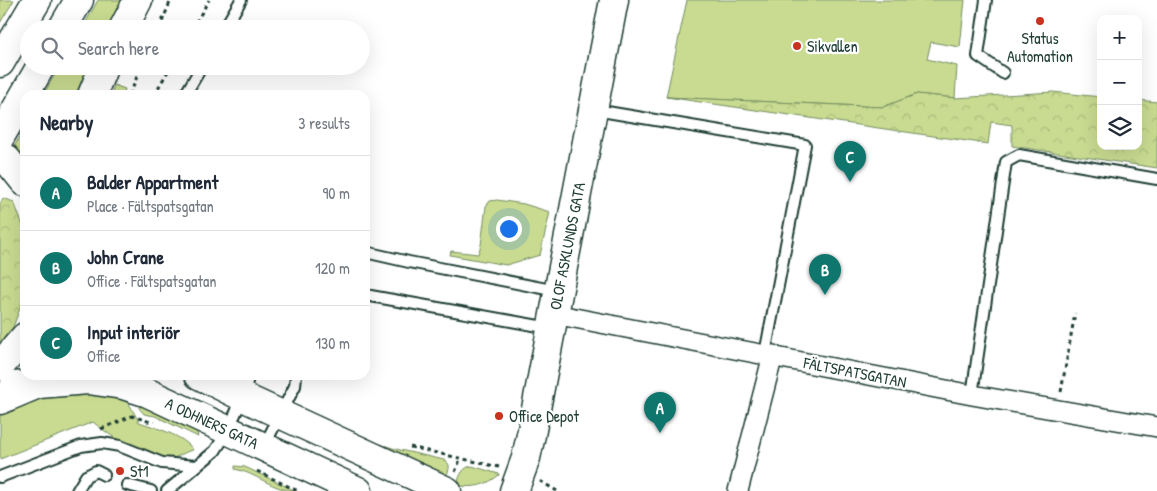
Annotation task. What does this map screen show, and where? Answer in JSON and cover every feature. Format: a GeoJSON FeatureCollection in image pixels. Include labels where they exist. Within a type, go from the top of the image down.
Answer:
{"type":"FeatureCollection","features":[{"type":"Feature","properties":{"kind":"street"},"geometry":{"type":"LineString","coordinates":[[25,20],[37,0]]}},
{"type":"Feature","properties":{"kind":"street"},"geometry":{"type":"LineString","coordinates":[[67,20],[79,0]]}},
{"type":"Feature","properties":{"kind":"street"},"geometry":{"type":"LineString","coordinates":[[128,20],[138,0]]}},
{"type":"Feature","properties":{"kind":"street","name":"OLOF ASKLUNDS GATA"},"geometry":{"type":"LineString","coordinates":[[514,491],[526,458],[614,0]]}},
{"type":"Feature","properties":{"kind":"street"},"geometry":{"type":"LineString","coordinates":[[0,63],[20,29]]}},
{"type":"Feature","properties":{"kind":"street"},"geometry":{"type":"LineString","coordinates":[[30,90],[37,75]]}},
{"type":"Feature","properties":{"kind":"street"},"geometry":{"type":"LineString","coordinates":[[94,90],[100,75]]}},
{"type":"Feature","properties":{"kind":"street"},"geometry":{"type":"LineString","coordinates":[[20,112],[3,150],[20,175]]}},
{"type":"Feature","properties":{"kind":"street","name":"FÄLTSPATSGATAN"},"geometry":{"type":"LineString","coordinates":[[554,311],[972,395],[1157,427]]}},
{"type":"Feature","properties":{"kind":"street"},"geometry":{"type":"LineString","coordinates":[[0,366],[20,343]]}},
{"type":"Feature","properties":{"kind":"street"},"geometry":{"type":"LineString","coordinates":[[738,491],[769,354]]}},
{"type":"Feature","properties":{"kind":"street","name":"A ODHNERS GATA"},"geometry":{"type":"LineString","coordinates":[[0,388],[88,380],[123,385],[148,393],[358,491]]}},
{"type":"Feature","properties":{"kind":"street"},"geometry":{"type":"LineString","coordinates":[[219,380],[244,386],[280,414],[447,491]]}},
{"type":"Feature","properties":{"kind":"street"},"geometry":{"type":"LineString","coordinates":[[0,400],[38,384]]}},
{"type":"Feature","properties":{"kind":"lane"},"geometry":{"type":"LineString","coordinates":[[229,20],[241,0]]}},
{"type":"Feature","properties":{"kind":"lane"},"geometry":{"type":"LineString","coordinates":[[986,0],[978,56],[1003,73]]}},
{"type":"Feature","properties":{"kind":"lane"},"geometry":{"type":"LineString","coordinates":[[188,90],[197,75]]}},
{"type":"Feature","properties":{"kind":"lane"},"geometry":{"type":"LineString","coordinates":[[594,110],[805,145],[769,354]]}},
{"type":"Feature","properties":{"kind":"lane"},"geometry":{"type":"LineString","coordinates":[[972,395],[1006,162],[1019,155],[1157,179]]}},
{"type":"Feature","properties":{"kind":"lane"},"geometry":{"type":"LineString","coordinates":[[370,253],[409,262],[554,311]]}},
{"type":"Feature","properties":{"kind":"lane"},"geometry":{"type":"LineString","coordinates":[[370,295],[554,311]]}},
{"type":"Feature","properties":{"kind":"lane"},"geometry":{"type":"LineString","coordinates":[[264,447],[295,386],[296,380]]}},
{"type":"Feature","properties":{"kind":"lane"},"geometry":{"type":"LineString","coordinates":[[167,491],[215,451],[228,430],[244,386]]}},
{"type":"Feature","properties":{"kind":"lane"},"geometry":{"type":"LineString","coordinates":[[0,477],[81,446],[102,442],[120,446],[162,464],[196,466]]}},
{"type":"Feature","properties":{"kind":"lane"},"geometry":{"type":"LineString","coordinates":[[78,491],[86,476],[96,471],[104,474]]}},
{"type":"Feature","properties":{"kind":"lane"},"geometry":{"type":"LineString","coordinates":[[127,485],[151,491]]}},
{"type":"Feature","properties":{"kind":"path"},"geometry":{"type":"LineString","coordinates":[[163,20],[171,0]]}},
{"type":"Feature","properties":{"kind":"path"},"geometry":{"type":"LineString","coordinates":[[197,20],[209,0]]}},
{"type":"Feature","properties":{"kind":"path"},"geometry":{"type":"LineString","coordinates":[[132,90],[138,75]]}},
{"type":"Feature","properties":{"kind":"path"},"geometry":{"type":"LineString","coordinates":[[157,90],[166,75]]}},
{"type":"Feature","properties":{"kind":"path"},"geometry":{"type":"LineString","coordinates":[[1059,410],[1075,312]]}},
{"type":"Feature","properties":{"kind":"green space"},"geometry":{"type":"Polygon","coordinates":[[[0,0],[14,0],[0,23],[0,0]]]}},
{"type":"Feature","properties":{"kind":"green space"},"geometry":{"type":"Polygon","coordinates":[[[98,0],[124,0],[114,20],[87,20],[98,0]]]}},
{"type":"Feature","properties":{"kind":"green space"},"geometry":{"type":"Polygon","coordinates":[[[687,0],[965,0],[960,47],[931,42],[927,59],[957,66],[955,98],[917,94],[883,107],[666,97],[687,0]]]}},
{"type":"Feature","properties":{"kind":"green space"},"geometry":{"type":"Polygon","coordinates":[[[55,75],[86,75],[78,90],[46,90],[55,75]]]}},
{"type":"Feature","properties":{"kind":"green space"},"geometry":{"type":"Polygon","coordinates":[[[114,85],[125,89],[125,90],[112,90],[114,85]]]}},
{"type":"Feature","properties":{"kind":"green space"},"geometry":{"type":"Polygon","coordinates":[[[1053,92],[1097,97],[1097,150],[1142,150],[1142,100],[1157,102],[1157,168],[1012,146],[1012,125],[991,122],[988,144],[666,97],[883,107],[917,94],[955,98],[1053,92]]]}},
{"type":"Feature","properties":{"kind":"green space"},"geometry":{"type":"Polygon","coordinates":[[[20,136],[20,153],[15,145],[20,136]]]}},
{"type":"Feature","properties":{"kind":"green space"},"geometry":{"type":"Polygon","coordinates":[[[3,198],[14,202],[20,218],[20,308],[13,327],[0,342],[0,204],[3,198]]]}},
{"type":"Feature","properties":{"kind":"green space"},"geometry":{"type":"Polygon","coordinates":[[[497,200],[524,204],[550,212],[540,255],[506,265],[450,255],[451,251],[478,254],[486,206],[490,201],[497,200]]]}},
{"type":"Feature","properties":{"kind":"green space"},"geometry":{"type":"Polygon","coordinates":[[[58,392],[125,396],[139,422],[176,436],[193,450],[171,458],[150,455],[120,441],[93,422],[0,459],[0,411],[58,392]]]}},
{"type":"Feature","properties":{"kind":"green space"},"geometry":{"type":"Polygon","coordinates":[[[139,404],[196,428],[198,437],[155,416],[144,414],[139,408],[139,404]]]}},
{"type":"Feature","properties":{"kind":"green space"},"geometry":{"type":"Polygon","coordinates":[[[357,437],[396,449],[444,460],[449,466],[445,479],[424,464],[357,437]]]}},
{"type":"Feature","properties":{"kind":"green space"},"geometry":{"type":"Polygon","coordinates":[[[235,466],[245,467],[296,491],[280,488],[235,469],[235,466]]]}},
{"type":"Feature","properties":{"kind":"green space"},"geometry":{"type":"Polygon","coordinates":[[[472,466],[499,475],[479,485],[469,487],[457,485],[463,470],[472,466]]]}},
{"type":"Feature","properties":{"kind":"place","name":"Status Automation"},"geometry":{"type":"Point","coordinates":[1040,21]}},
{"type":"Feature","properties":{"kind":"place","name":"Sikvallen"},"geometry":{"type":"Point","coordinates":[797,46]}},
{"type":"Feature","properties":{"kind":"place","name":"Input interiör"},"geometry":{"type":"Point","coordinates":[850,182]}},
{"type":"Feature","properties":{"kind":"place","name":"John Crane"},"geometry":{"type":"Point","coordinates":[825,295]}},
{"type":"Feature","properties":{"kind":"place","name":"Office Depot"},"geometry":{"type":"Point","coordinates":[499,416]}},
{"type":"Feature","properties":{"kind":"place","name":"Balder Appartment"},"geometry":{"type":"Point","coordinates":[660,433]}},
{"type":"Feature","properties":{"kind":"place","name":"St1"},"geometry":{"type":"Point","coordinates":[120,471]}}]}
